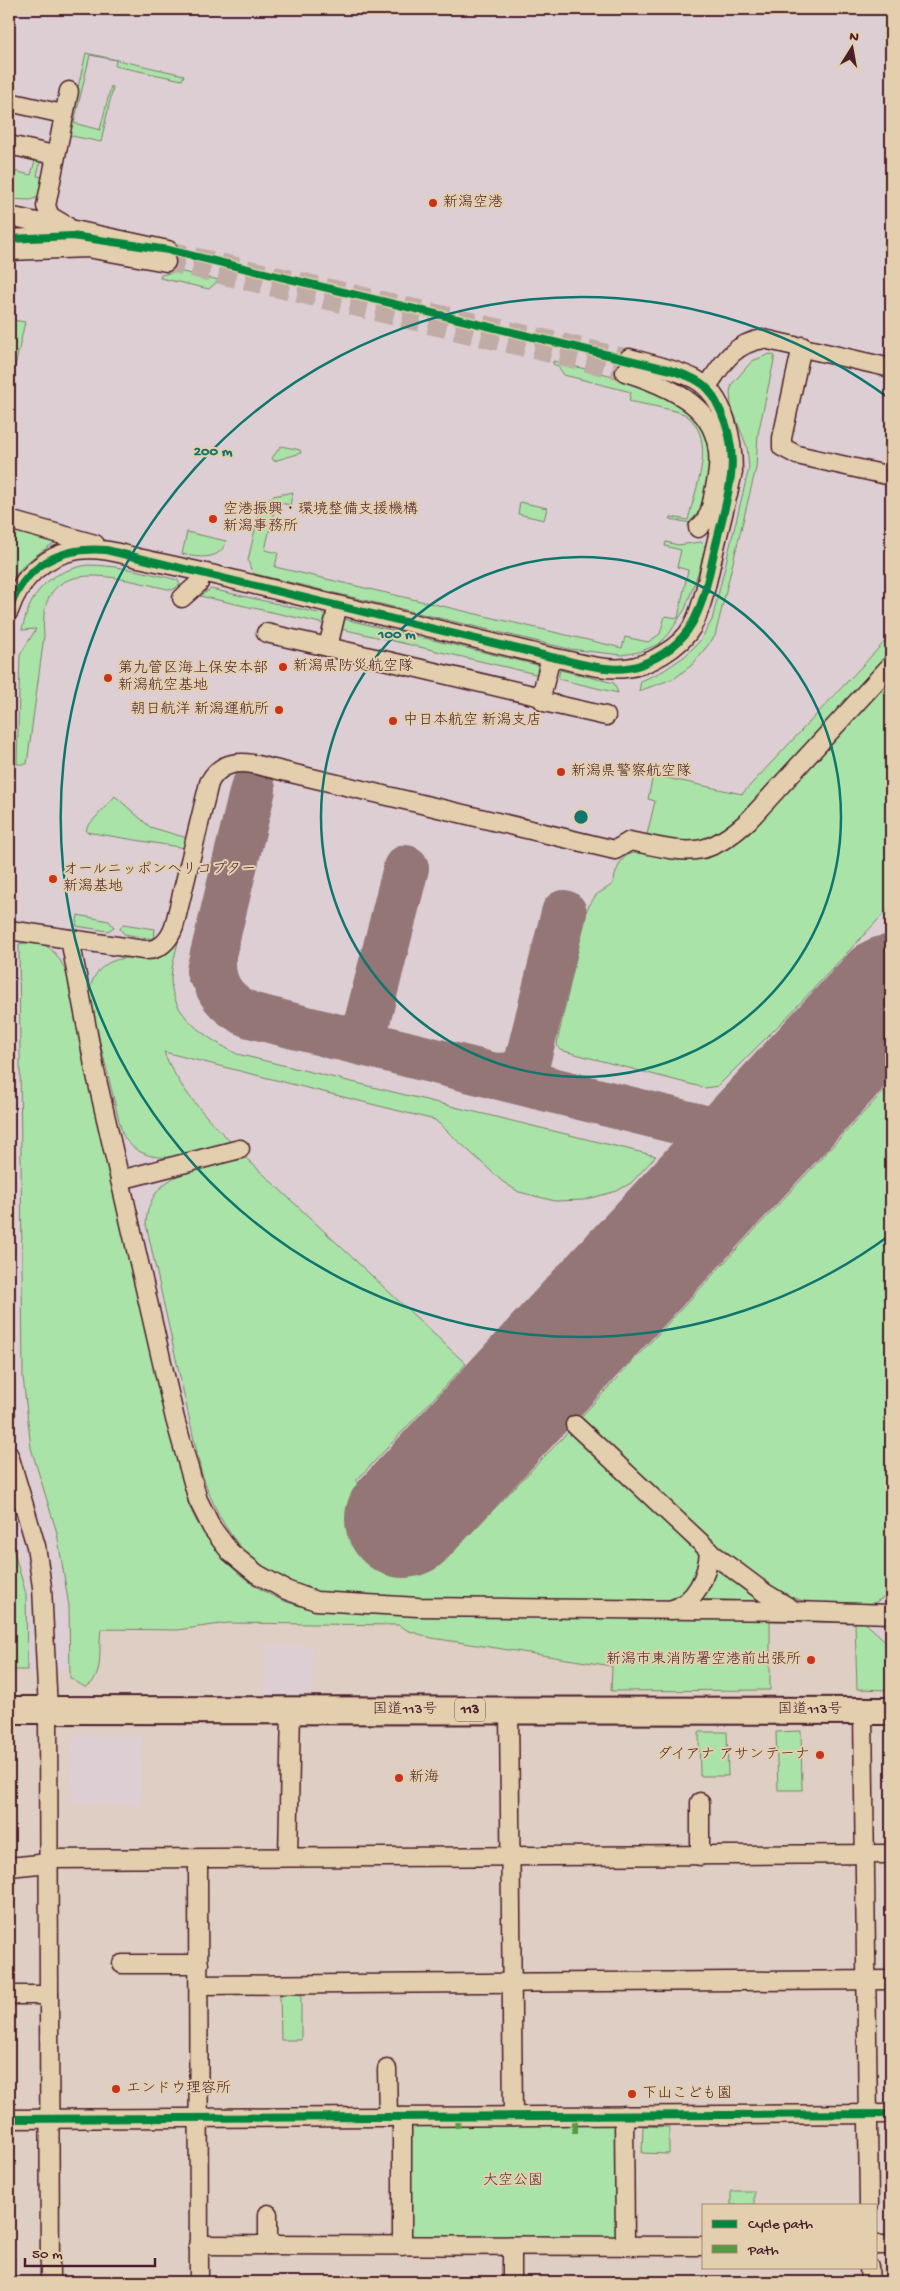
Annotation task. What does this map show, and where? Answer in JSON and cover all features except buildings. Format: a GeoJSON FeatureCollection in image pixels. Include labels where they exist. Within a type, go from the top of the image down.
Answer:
{"type":"FeatureCollection","features":[{"type":"Feature","properties":{"kind":"highway","name":"国道113号"},"geometry":{"type":"LineString","coordinates":[[9,1710],[891,1711]]}},
{"type":"Feature","properties":{"kind":"street"},"geometry":{"type":"LineString","coordinates":[[68,91],[54,155],[46,206],[50,216],[57,222],[79,231]]}},
{"type":"Feature","properties":{"kind":"street"},"geometry":{"type":"LineString","coordinates":[[9,102],[63,114]]}},
{"type":"Feature","properties":{"kind":"street"},"geometry":{"type":"LineString","coordinates":[[9,145],[54,155]]}},
{"type":"Feature","properties":{"kind":"street"},"geometry":{"type":"LineString","coordinates":[[9,216],[79,231],[167,256]]}},
{"type":"Feature","properties":{"kind":"street"},"geometry":{"type":"LineString","coordinates":[[9,238],[72,236],[167,256]]}},
{"type":"Feature","properties":{"kind":"street"},"geometry":{"type":"LineString","coordinates":[[9,251],[87,248],[167,256]]}},
{"type":"Feature","properties":{"kind":"street"},"geometry":{"type":"LineString","coordinates":[[706,387],[724,360],[745,343],[764,339],[802,346],[891,368]]}},
{"type":"Feature","properties":{"kind":"street"},"geometry":{"type":"LineString","coordinates":[[802,346],[782,438],[782,447],[797,455],[891,476]]}},
{"type":"Feature","properties":{"kind":"street"},"geometry":{"type":"LineString","coordinates":[[9,520],[177,566],[551,657],[608,668],[626,668],[660,655],[678,643],[691,628],[701,606],[733,472],[733,450],[728,427],[706,387],[684,375],[627,365],[686,399],[705,417],[716,437],[720,450],[719,470],[706,522],[698,528]]}},
{"type":"Feature","properties":{"kind":"street"},"geometry":{"type":"LineString","coordinates":[[9,611],[20,585],[50,560],[68,552],[89,549],[106,550],[177,566]]}},
{"type":"Feature","properties":{"kind":"street"},"geometry":{"type":"LineString","coordinates":[[182,598],[199,583],[201,572]]}},
{"type":"Feature","properties":{"kind":"street"},"geometry":{"type":"LineString","coordinates":[[328,647],[338,605]]}},
{"type":"Feature","properties":{"kind":"street"},"geometry":{"type":"LineString","coordinates":[[266,633],[541,697],[544,702],[606,716]]}},
{"type":"Feature","properties":{"kind":"street"},"geometry":{"type":"LineString","coordinates":[[541,697],[551,657]]}},
{"type":"Feature","properties":{"kind":"street"},"geometry":{"type":"LineString","coordinates":[[9,930],[152,950],[166,940],[174,928],[209,783],[217,771],[233,763],[253,764],[615,850],[630,841],[678,852],[706,849],[724,840],[749,820],[891,665]]}},
{"type":"Feature","properties":{"kind":"street"},"geometry":{"type":"LineString","coordinates":[[70,939],[87,1034],[173,1409],[198,1500],[212,1528],[230,1552],[257,1574],[286,1590],[316,1601],[348,1604],[891,1614]]}},
{"type":"Feature","properties":{"kind":"street"},"geometry":{"type":"LineString","coordinates":[[120,1180],[240,1149]]}},
{"type":"Feature","properties":{"kind":"street"},"geometry":{"type":"LineString","coordinates":[[575,1425],[708,1550],[766,1593],[795,1611]]}},
{"type":"Feature","properties":{"kind":"street"},"geometry":{"type":"LineString","coordinates":[[9,1455],[37,1554],[42,1587],[48,1710],[50,2282]]}},
{"type":"Feature","properties":{"kind":"street"},"geometry":{"type":"LineString","coordinates":[[668,1610],[680,1606],[695,1593],[706,1570],[708,1550]]}},
{"type":"Feature","properties":{"kind":"street"},"geometry":{"type":"LineString","coordinates":[[288,1858],[291,1710]]}},
{"type":"Feature","properties":{"kind":"street"},"geometry":{"type":"LineString","coordinates":[[509,1710],[513,2116]]}},
{"type":"Feature","properties":{"kind":"street"},"geometry":{"type":"LineString","coordinates":[[863,1710],[868,1980],[869,2204]]}},
{"type":"Feature","properties":{"kind":"street"},"geometry":{"type":"LineString","coordinates":[[700,1802],[700,1856]]}},
{"type":"Feature","properties":{"kind":"street"},"geometry":{"type":"LineString","coordinates":[[9,1867],[49,1861],[891,1854]]}},
{"type":"Feature","properties":{"kind":"street"},"geometry":{"type":"LineString","coordinates":[[198,1859],[199,2282]]}},
{"type":"Feature","properties":{"kind":"street"},"geometry":{"type":"LineString","coordinates":[[122,1964],[199,1964]]}},
{"type":"Feature","properties":{"kind":"street"},"geometry":{"type":"LineString","coordinates":[[199,1986],[891,1980]]}},
{"type":"Feature","properties":{"kind":"street"},"geometry":{"type":"LineString","coordinates":[[9,1995],[49,1995]]}},
{"type":"Feature","properties":{"kind":"street"},"geometry":{"type":"LineString","coordinates":[[387,2069],[395,2117],[402,2246]]}},
{"type":"Feature","properties":{"kind":"street"},"geometry":{"type":"LineString","coordinates":[[9,2119],[891,2114]]}},
{"type":"Feature","properties":{"kind":"street"},"geometry":{"type":"LineString","coordinates":[[624,2115],[624,2246]]}},
{"type":"Feature","properties":{"kind":"street"},"geometry":{"type":"LineString","coordinates":[[268,2214],[268,2245]]}},
{"type":"Feature","properties":{"kind":"street"},"geometry":{"type":"LineString","coordinates":[[198,2245],[702,2246]]}},
{"type":"Feature","properties":{"kind":"street"},"geometry":{"type":"LineString","coordinates":[[878,2245],[891,2245]]}},
{"type":"Feature","properties":{"kind":"street"},"geometry":{"type":"LineString","coordinates":[[512,2246],[512,2282]]}},
{"type":"Feature","properties":{"kind":"street"},"geometry":{"type":"LineString","coordinates":[[869,2268],[870,2282]]}},
{"type":"Feature","properties":{"kind":"shaded area","name":"新潟空港"},"geometry":{"type":"Polygon","coordinates":[[[9,9],[891,9],[891,1690],[857,1689],[855,1623],[770,1621],[770,1690],[611,1691],[612,1666],[432,1638],[409,1631],[398,1625],[228,1623],[177,1630],[100,1629],[97,1668],[27,1670],[26,1594],[17,1548],[9,1521],[9,9]]]}},
{"type":"Feature","properties":{"kind":"shaded area"},"geometry":{"type":"Polygon","coordinates":[[[265,1645],[312,1645],[313,1699],[265,1699],[265,1645]]]}},
{"type":"Feature","properties":{"kind":"shaded area"},"geometry":{"type":"Polygon","coordinates":[[[72,1736],[142,1736],[141,1805],[71,1804],[72,1736]]]}},
{"type":"Feature","properties":{"kind":"green space"},"geometry":{"type":"Polygon","coordinates":[[[86,53],[184,75],[182,80],[115,66],[116,60],[90,55],[74,123],[100,130],[111,86],[113,87],[101,142],[67,135],[86,53]]]}},
{"type":"Feature","properties":{"kind":"green space"},"geometry":{"type":"Polygon","coordinates":[[[36,157],[41,158],[37,176],[43,177],[39,197],[30,200],[9,199],[9,170],[31,175],[36,157]]]}},
{"type":"Feature","properties":{"kind":"green space"},"geometry":{"type":"Polygon","coordinates":[[[178,271],[219,280],[209,289],[160,278],[161,275],[178,271]]]}},
{"type":"Feature","properties":{"kind":"green space"},"geometry":{"type":"Polygon","coordinates":[[[15,310],[13,320],[25,322],[9,394],[9,311],[15,310]]]}},
{"type":"Feature","properties":{"kind":"green space"},"geometry":{"type":"Polygon","coordinates":[[[770,354],[775,356],[758,434],[756,468],[715,636],[693,664],[675,678],[639,691],[641,681],[663,671],[685,656],[700,641],[712,620],[749,468],[747,447],[731,406],[730,392],[732,384],[752,361],[770,354]]]}},
{"type":"Feature","properties":{"kind":"green space"},"geometry":{"type":"Polygon","coordinates":[[[553,361],[621,378],[667,394],[703,423],[713,457],[701,516],[690,523],[670,519],[671,517],[688,520],[702,465],[701,437],[696,425],[682,413],[629,401],[631,392],[564,375],[558,366],[553,364],[553,361]]]}},
{"type":"Feature","properties":{"kind":"green space"},"geometry":{"type":"Polygon","coordinates":[[[281,446],[300,450],[301,453],[274,461],[272,458],[281,446]]]}},
{"type":"Feature","properties":{"kind":"green space"},"geometry":{"type":"Polygon","coordinates":[[[293,492],[290,505],[276,502],[265,550],[278,553],[275,567],[622,648],[625,637],[648,642],[660,634],[665,616],[678,618],[688,570],[677,567],[681,550],[665,546],[666,542],[678,545],[701,542],[707,548],[685,609],[669,634],[659,644],[639,652],[622,655],[569,649],[255,574],[251,570],[248,560],[261,504],[273,496],[293,492]]]}},
{"type":"Feature","properties":{"kind":"green space"},"geometry":{"type":"Polygon","coordinates":[[[520,502],[547,508],[544,520],[518,514],[520,502]]]}},
{"type":"Feature","properties":{"kind":"green space"},"geometry":{"type":"Polygon","coordinates":[[[9,528],[56,542],[36,555],[13,577],[9,584],[9,528]]]}},
{"type":"Feature","properties":{"kind":"green space"},"geometry":{"type":"Polygon","coordinates":[[[187,532],[226,541],[219,552],[214,555],[202,557],[182,554],[187,532]]]}},
{"type":"Feature","properties":{"kind":"green space"},"geometry":{"type":"Polygon","coordinates":[[[87,565],[110,566],[144,572],[178,580],[180,585],[172,590],[129,580],[86,576],[67,580],[53,591],[45,609],[44,636],[27,764],[17,764],[20,655],[36,629],[22,630],[26,616],[36,594],[51,579],[73,568],[87,565]]]}},
{"type":"Feature","properties":{"kind":"green space"},"geometry":{"type":"Polygon","coordinates":[[[211,589],[327,615],[325,624],[200,596],[211,589]]]}},
{"type":"Feature","properties":{"kind":"green space"},"geometry":{"type":"Polygon","coordinates":[[[344,619],[542,666],[540,675],[342,629],[344,619]]]}},
{"type":"Feature","properties":{"kind":"green space"},"geometry":{"type":"Polygon","coordinates":[[[891,635],[891,659],[730,830],[693,845],[646,839],[655,801],[648,799],[653,775],[742,794],[891,635]]]}},
{"type":"Feature","properties":{"kind":"green space"},"geometry":{"type":"Polygon","coordinates":[[[560,670],[614,683],[618,693],[558,679],[560,670]]]}},
{"type":"Feature","properties":{"kind":"green space"},"geometry":{"type":"Polygon","coordinates":[[[891,677],[891,906],[788,1016],[718,1086],[705,1088],[560,1050],[557,1045],[558,1038],[587,909],[596,895],[613,884],[617,869],[623,859],[629,854],[637,853],[679,860],[703,857],[891,677]]]}},
{"type":"Feature","properties":{"kind":"green space"},"geometry":{"type":"Polygon","coordinates":[[[115,796],[150,827],[187,838],[185,848],[86,832],[87,827],[115,796]]]}},
{"type":"Feature","properties":{"kind":"green space"},"geometry":{"type":"Polygon","coordinates":[[[78,915],[109,921],[114,927],[108,931],[76,926],[78,915]]]}},
{"type":"Feature","properties":{"kind":"green space"},"geometry":{"type":"Polygon","coordinates":[[[123,924],[155,929],[154,939],[124,934],[120,929],[123,924]]]}},
{"type":"Feature","properties":{"kind":"green space"},"geometry":{"type":"Polygon","coordinates":[[[179,938],[171,977],[172,991],[177,1003],[192,1024],[214,1041],[237,1054],[656,1156],[631,1183],[617,1191],[584,1200],[555,1201],[519,1192],[503,1182],[435,1120],[164,1052],[185,1090],[203,1113],[233,1144],[171,1157],[156,1157],[142,1153],[126,1140],[122,1133],[90,1001],[90,991],[95,975],[107,964],[123,958],[150,960],[160,958],[179,938]]]}},
{"type":"Feature","properties":{"kind":"green space"},"geometry":{"type":"Polygon","coordinates":[[[35,941],[53,951],[59,959],[68,978],[77,1010],[188,1503],[206,1537],[232,1567],[247,1580],[281,1600],[309,1608],[328,1610],[377,1613],[860,1618],[891,1646],[891,1690],[857,1689],[855,1623],[770,1621],[770,1690],[611,1691],[612,1666],[432,1638],[409,1631],[398,1625],[228,1623],[177,1630],[101,1629],[96,1678],[85,1687],[70,1678],[69,1606],[57,1533],[31,1448],[23,1377],[19,944],[35,941]]]}},
{"type":"Feature","properties":{"kind":"green space"},"geometry":{"type":"Polygon","coordinates":[[[891,1083],[891,1593],[874,1603],[809,1603],[771,1590],[715,1547],[578,1420],[891,1083]]]}},
{"type":"Feature","properties":{"kind":"green space"},"geometry":{"type":"Polygon","coordinates":[[[246,1158],[466,1364],[356,1481],[445,1560],[569,1431],[703,1556],[697,1573],[683,1592],[660,1605],[324,1595],[278,1576],[260,1565],[244,1551],[220,1517],[201,1471],[146,1224],[149,1206],[157,1192],[168,1182],[181,1174],[197,1169],[246,1158]]]}},
{"type":"Feature","properties":{"kind":"green space"},"geometry":{"type":"Polygon","coordinates":[[[9,1535],[26,1594],[27,1670],[9,1670],[9,1535]]]}},
{"type":"Feature","properties":{"kind":"green space"},"geometry":{"type":"Polygon","coordinates":[[[715,1562],[758,1597],[758,1600],[696,1599],[715,1562]]]}},
{"type":"Feature","properties":{"kind":"green space"},"geometry":{"type":"Polygon","coordinates":[[[801,1731],[802,1790],[778,1790],[776,1732],[801,1731]]]}},
{"type":"Feature","properties":{"kind":"green space"},"geometry":{"type":"Polygon","coordinates":[[[699,1732],[727,1732],[728,1776],[700,1776],[699,1732]]]}},
{"type":"Feature","properties":{"kind":"green space"},"geometry":{"type":"Polygon","coordinates":[[[280,1993],[301,1993],[301,2040],[281,2040],[280,1993]]]}},
{"type":"Feature","properties":{"kind":"green space","name":"大空公園"},"geometry":{"type":"Polygon","coordinates":[[[624,2115],[625,2246],[402,2246],[402,2117],[624,2115]]]}},
{"type":"Feature","properties":{"kind":"green space"},"geometry":{"type":"Polygon","coordinates":[[[643,2126],[669,2127],[669,2154],[642,2153],[643,2126]]]}},
{"type":"Feature","properties":{"kind":"green space"},"geometry":{"type":"Polygon","coordinates":[[[731,2191],[754,2191],[754,2204],[731,2204],[731,2191]]]}},
{"type":"Feature","properties":{"kind":"taxiway"},"geometry":{"type":"LineString","coordinates":[[209,971],[253,789]]}},
{"type":"Feature","properties":{"kind":"taxiway"},"geometry":{"type":"LineString","coordinates":[[332,1036],[351,1036],[359,1033],[366,1026],[406,868]]}},
{"type":"Feature","properties":{"kind":"taxiway"},"geometry":{"type":"LineString","coordinates":[[494,1076],[515,1075],[527,1063],[564,913]]}},
{"type":"Feature","properties":{"kind":"taxiway"},"geometry":{"type":"LineString","coordinates":[[213,955],[214,975],[221,992],[233,1005],[250,1015],[729,1134],[739,1134],[758,1127],[775,1116],[798,1096]]}},
{"type":"Feature","properties":{"kind":"runway"},"geometry":{"type":"LineString","coordinates":[[404,1519],[891,994]]}},
{"type":"Feature","properties":{"kind":"tunnel"},"geometry":{"type":"LineString","coordinates":[[168,250],[629,358]]}},
{"type":"Feature","properties":{"kind":"tunnel"},"geometry":{"type":"LineString","coordinates":[[166,262],[625,372]]}},
{"type":"Feature","properties":{"kind":"marked path"},"geometry":{"type":"LineString","coordinates":[[457,2116],[458,2132]]}},
{"type":"Feature","properties":{"kind":"marked path"},"geometry":{"type":"LineString","coordinates":[[575,2116],[575,2133]]}},
{"type":"Feature","properties":{"kind":"cycle path"},"geometry":{"type":"LineString","coordinates":[[9,239],[72,236],[168,250],[667,369],[696,380],[710,391],[727,429],[732,461],[729,491],[708,580],[696,615],[688,630],[676,644],[661,655],[629,668],[607,668],[551,657],[106,550],[73,552],[46,562],[24,582],[15,595],[9,611]]}},
{"type":"Feature","properties":{"kind":"cycle path"},"geometry":{"type":"LineString","coordinates":[[9,2119],[891,2114]]}},
{"type":"Feature","properties":{"kind":"place","name":"新潟空港"},"geometry":{"type":"Point","coordinates":[433,203]}},
{"type":"Feature","properties":{"kind":"place","name":"空港振興・環境整備支援機構 新潟事務所"},"geometry":{"type":"Point","coordinates":[213,519]}},
{"type":"Feature","properties":{"kind":"place","name":"新潟県防災航空隊"},"geometry":{"type":"Point","coordinates":[283,667]}},
{"type":"Feature","properties":{"kind":"place","name":"第九管区海上保安本部 新潟航空基地"},"geometry":{"type":"Point","coordinates":[108,678]}},
{"type":"Feature","properties":{"kind":"place","name":"朝日航洋 新潟運航所"},"geometry":{"type":"Point","coordinates":[279,710]}},
{"type":"Feature","properties":{"kind":"place","name":"中日本航空 新潟支店"},"geometry":{"type":"Point","coordinates":[393,721]}},
{"type":"Feature","properties":{"kind":"place","name":"新潟県警察航空隊"},"geometry":{"type":"Point","coordinates":[561,772]}},
{"type":"Feature","properties":{"kind":"place","name":"オールニッポンヘリコプター 新潟基地"},"geometry":{"type":"Point","coordinates":[53,879]}},
{"type":"Feature","properties":{"kind":"place","name":"新潟市東消防署空港前出張所"},"geometry":{"type":"Point","coordinates":[811,1660]}},
{"type":"Feature","properties":{"kind":"place","name":"ダイアナ アサンテーナ"},"geometry":{"type":"Point","coordinates":[820,1755]}},
{"type":"Feature","properties":{"kind":"place","name":"新海"},"geometry":{"type":"Point","coordinates":[399,1778]}},
{"type":"Feature","properties":{"kind":"place","name":"エンドウ理容所"},"geometry":{"type":"Point","coordinates":[116,2089]}},
{"type":"Feature","properties":{"kind":"place","name":"下山こども園"},"geometry":{"type":"Point","coordinates":[632,2094]}}]}
